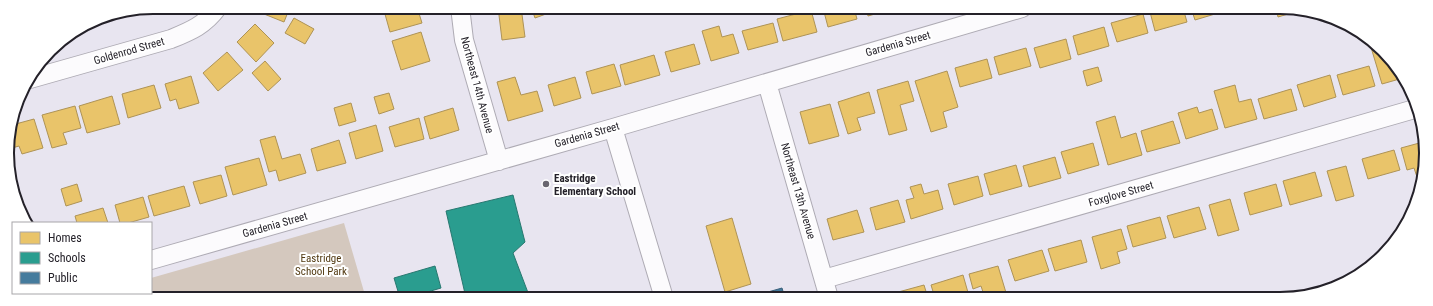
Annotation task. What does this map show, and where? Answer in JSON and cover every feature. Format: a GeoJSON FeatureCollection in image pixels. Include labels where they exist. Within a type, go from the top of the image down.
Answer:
{"type":"FeatureCollection","features":[{"type":"Feature","properties":{"kind":"street","name":"Goldenrod Street"},"geometry":{"type":"LineString","coordinates":[[36,77],[171,39],[193,30],[210,19],[213,14]]}},
{"type":"Feature","properties":{"kind":"street","name":"Northeast 14th Avenue"},"geometry":{"type":"LineString","coordinates":[[461,14],[464,40],[499,161]]}},
{"type":"Feature","properties":{"kind":"street","name":"Gardenia Street"},"geometry":{"type":"LineString","coordinates":[[152,260],[499,161],[1002,14]]}},
{"type":"Feature","properties":{"kind":"street","name":"Northeast 13th Avenue"},"geometry":{"type":"LineString","coordinates":[[767,83],[827,292]]}},
{"type":"Feature","properties":{"kind":"street","name":"Foxglove Street"},"geometry":{"type":"LineString","coordinates":[[824,279],[1411,110]]}},
{"type":"Feature","properties":{"kind":"street"},"geometry":{"type":"LineString","coordinates":[[613,128],[662,292]]}},
{"type":"Feature","properties":{"kind":"green space","name":"Eastridge School Park"},"geometry":{"type":"Polygon","coordinates":[[[344,223],[364,292],[152,292],[152,278],[344,223]]]}},
{"type":"Feature","properties":{"kind":"building: Homes"},"geometry":{"type":"Polygon","coordinates":[[[264,14],[287,14],[284,22],[264,14]]]}},
{"type":"Feature","properties":{"kind":"building: Homes"},"geometry":{"type":"Polygon","coordinates":[[[385,14],[419,14],[422,23],[390,32],[385,14]]]}},
{"type":"Feature","properties":{"kind":"building: Homes"},"geometry":{"type":"Polygon","coordinates":[[[499,14],[522,14],[525,37],[502,40],[499,14]]]}},
{"type":"Feature","properties":{"kind":"building: Homes"},"geometry":{"type":"Polygon","coordinates":[[[534,14],[546,14],[535,18],[534,14]]]}},
{"type":"Feature","properties":{"kind":"building: Homes"},"geometry":{"type":"Polygon","coordinates":[[[796,14],[812,14],[817,32],[783,41],[777,19],[796,14]]]}},
{"type":"Feature","properties":{"kind":"building: Homes"},"geometry":{"type":"Polygon","coordinates":[[[825,14],[856,14],[857,19],[828,27],[825,14]]]}},
{"type":"Feature","properties":{"kind":"building: Homes"},"geometry":{"type":"Polygon","coordinates":[[[1143,14],[1148,33],[1117,42],[1111,23],[1143,14]]]}},
{"type":"Feature","properties":{"kind":"building: Homes"},"geometry":{"type":"Polygon","coordinates":[[[1151,14],[1185,14],[1187,22],[1155,31],[1151,14]]]}},
{"type":"Feature","properties":{"kind":"building: Homes"},"geometry":{"type":"Polygon","coordinates":[[[1193,14],[1215,14],[1195,20],[1193,14]]]}},
{"type":"Feature","properties":{"kind":"building: Homes"},"geometry":{"type":"Polygon","coordinates":[[[1277,14],[1287,14],[1278,17],[1277,14]]]}},
{"type":"Feature","properties":{"kind":"building: Homes"},"geometry":{"type":"Polygon","coordinates":[[[294,18],[314,29],[305,44],[285,33],[294,18]]]}},
{"type":"Feature","properties":{"kind":"building: Homes"},"geometry":{"type":"Polygon","coordinates":[[[773,23],[778,42],[748,50],[742,31],[773,23]]]}},
{"type":"Feature","properties":{"kind":"building: Homes"},"geometry":{"type":"Polygon","coordinates":[[[255,24],[274,43],[256,62],[237,42],[255,24]]]}},
{"type":"Feature","properties":{"kind":"building: Homes"},"geometry":{"type":"Polygon","coordinates":[[[719,26],[722,37],[733,34],[739,53],[711,61],[702,31],[719,26]]]}},
{"type":"Feature","properties":{"kind":"building: Homes"},"geometry":{"type":"Polygon","coordinates":[[[1104,27],[1109,46],[1078,55],[1073,36],[1104,27]]]}},
{"type":"Feature","properties":{"kind":"building: Homes"},"geometry":{"type":"Polygon","coordinates":[[[421,32],[430,61],[401,70],[392,41],[421,32]]]}},
{"type":"Feature","properties":{"kind":"building: Homes"},"geometry":{"type":"Polygon","coordinates":[[[1066,39],[1071,59],[1040,68],[1034,48],[1066,39]]]}},
{"type":"Feature","properties":{"kind":"building: Homes"},"geometry":{"type":"Polygon","coordinates":[[[694,44],[700,64],[671,72],[665,52],[694,44]]]}},
{"type":"Feature","properties":{"kind":"building: Homes"},"geometry":{"type":"Polygon","coordinates":[[[1371,47],[1385,61],[1397,80],[1382,84],[1371,47]]]}},
{"type":"Feature","properties":{"kind":"building: Homes"},"geometry":{"type":"Polygon","coordinates":[[[1026,48],[1031,66],[999,75],[994,57],[1026,48]]]}},
{"type":"Feature","properties":{"kind":"building: Homes"},"geometry":{"type":"Polygon","coordinates":[[[227,52],[243,70],[218,91],[203,73],[227,52]]]}},
{"type":"Feature","properties":{"kind":"building: Homes"},"geometry":{"type":"Polygon","coordinates":[[[654,55],[660,75],[625,85],[620,65],[654,55]]]}},
{"type":"Feature","properties":{"kind":"building: Homes"},"geometry":{"type":"Polygon","coordinates":[[[987,59],[992,78],[960,87],[955,68],[987,59]]]}},
{"type":"Feature","properties":{"kind":"building: Homes"},"geometry":{"type":"Polygon","coordinates":[[[265,61],[281,79],[268,91],[252,73],[265,61]]]}},
{"type":"Feature","properties":{"kind":"building: Homes"},"geometry":{"type":"Polygon","coordinates":[[[614,64],[621,86],[592,94],[586,72],[614,64]]]}},
{"type":"Feature","properties":{"kind":"building: Homes"},"geometry":{"type":"Polygon","coordinates":[[[1369,66],[1375,86],[1343,95],[1337,75],[1369,66]]]}},
{"type":"Feature","properties":{"kind":"building: Homes"},"geometry":{"type":"Polygon","coordinates":[[[1098,67],[1102,81],[1087,86],[1083,71],[1098,67]]]}},
{"type":"Feature","properties":{"kind":"building: Homes"},"geometry":{"type":"Polygon","coordinates":[[[947,71],[958,107],[943,112],[947,127],[931,132],[915,81],[947,71]]]}},
{"type":"Feature","properties":{"kind":"building: Homes"},"geometry":{"type":"Polygon","coordinates":[[[1330,75],[1336,97],[1304,107],[1297,85],[1330,75]]]}},
{"type":"Feature","properties":{"kind":"building: Homes"},"geometry":{"type":"Polygon","coordinates":[[[191,76],[199,103],[179,109],[176,99],[170,101],[165,84],[191,76]]]}},
{"type":"Feature","properties":{"kind":"building: Homes"},"geometry":{"type":"Polygon","coordinates":[[[515,77],[521,95],[537,91],[543,111],[508,121],[497,82],[515,77]]]}},
{"type":"Feature","properties":{"kind":"building: Homes"},"geometry":{"type":"Polygon","coordinates":[[[575,77],[581,98],[554,106],[548,85],[575,77]]]}},
{"type":"Feature","properties":{"kind":"building: Homes"},"geometry":{"type":"Polygon","coordinates":[[[908,81],[914,101],[900,105],[907,130],[889,135],[877,90],[908,81]]]}},
{"type":"Feature","properties":{"kind":"building: Homes"},"geometry":{"type":"Polygon","coordinates":[[[154,85],[161,108],[128,118],[122,94],[154,85]]]}},
{"type":"Feature","properties":{"kind":"building: Homes"},"geometry":{"type":"Polygon","coordinates":[[[1235,85],[1239,102],[1251,99],[1257,119],[1225,128],[1214,91],[1235,85]]]}},
{"type":"Feature","properties":{"kind":"building: Homes"},"geometry":{"type":"Polygon","coordinates":[[[1291,89],[1297,110],[1264,119],[1258,99],[1291,89]]]}},
{"type":"Feature","properties":{"kind":"building: Homes"},"geometry":{"type":"Polygon","coordinates":[[[869,92],[875,113],[857,118],[861,130],[848,134],[838,102],[869,92]]]}},
{"type":"Feature","properties":{"kind":"building: Homes"},"geometry":{"type":"Polygon","coordinates":[[[389,93],[394,109],[379,114],[374,97],[389,93]]]}},
{"type":"Feature","properties":{"kind":"building: Homes"},"geometry":{"type":"Polygon","coordinates":[[[112,96],[120,124],[87,133],[79,106],[112,96]]]}},
{"type":"Feature","properties":{"kind":"building: Homes"},"geometry":{"type":"Polygon","coordinates":[[[351,103],[356,121],[339,126],[334,108],[351,103]]]}},
{"type":"Feature","properties":{"kind":"building: Homes"},"geometry":{"type":"Polygon","coordinates":[[[830,104],[839,136],[809,144],[800,112],[830,104]]]}},
{"type":"Feature","properties":{"kind":"building: Homes"},"geometry":{"type":"Polygon","coordinates":[[[75,106],[81,128],[63,133],[67,144],[52,148],[42,115],[75,106]]]}},
{"type":"Feature","properties":{"kind":"building: Homes"},"geometry":{"type":"Polygon","coordinates":[[[1197,107],[1199,113],[1212,109],[1218,129],[1186,139],[1178,113],[1197,107]]]}},
{"type":"Feature","properties":{"kind":"building: Homes"},"geometry":{"type":"Polygon","coordinates":[[[453,108],[459,130],[430,139],[424,117],[453,108]]]}},
{"type":"Feature","properties":{"kind":"building: Homes"},"geometry":{"type":"Polygon","coordinates":[[[1115,116],[1121,138],[1136,133],[1142,155],[1108,165],[1096,122],[1115,116]]]}},
{"type":"Feature","properties":{"kind":"building: Homes"},"geometry":{"type":"Polygon","coordinates":[[[419,118],[424,139],[395,147],[389,127],[419,118]]]}},
{"type":"Feature","properties":{"kind":"building: Homes"},"geometry":{"type":"Polygon","coordinates":[[[34,119],[43,148],[22,154],[19,146],[14,147],[18,123],[34,119]]]}},
{"type":"Feature","properties":{"kind":"building: Homes"},"geometry":{"type":"Polygon","coordinates":[[[1173,121],[1180,143],[1147,152],[1141,131],[1173,121]]]}},
{"type":"Feature","properties":{"kind":"building: Homes"},"geometry":{"type":"Polygon","coordinates":[[[376,125],[383,151],[356,159],[349,133],[376,125]]]}},
{"type":"Feature","properties":{"kind":"building: Homes"},"geometry":{"type":"Polygon","coordinates":[[[275,136],[282,159],[300,154],[306,173],[279,181],[276,170],[269,172],[260,140],[275,136]]]}},
{"type":"Feature","properties":{"kind":"building: Homes"},"geometry":{"type":"Polygon","coordinates":[[[339,140],[346,163],[317,171],[311,149],[339,140]]]}},
{"type":"Feature","properties":{"kind":"building: Homes"},"geometry":{"type":"Polygon","coordinates":[[[1093,143],[1099,165],[1068,174],[1061,152],[1093,143]]]}},
{"type":"Feature","properties":{"kind":"building: Homes"},"geometry":{"type":"Polygon","coordinates":[[[1419,143],[1417,176],[1414,168],[1407,170],[1401,148],[1419,143]]]}},
{"type":"Feature","properties":{"kind":"building: Homes"},"geometry":{"type":"Polygon","coordinates":[[[1394,150],[1400,170],[1368,179],[1362,159],[1394,150]]]}},
{"type":"Feature","properties":{"kind":"building: Homes"},"geometry":{"type":"Polygon","coordinates":[[[1055,157],[1061,178],[1029,187],[1023,166],[1055,157]]]}},
{"type":"Feature","properties":{"kind":"building: Homes"},"geometry":{"type":"Polygon","coordinates":[[[259,158],[267,185],[233,195],[225,167],[259,158]]]}},
{"type":"Feature","properties":{"kind":"building: Homes"},"geometry":{"type":"Polygon","coordinates":[[[1016,165],[1022,186],[990,195],[984,174],[1016,165]]]}},
{"type":"Feature","properties":{"kind":"building: Homes"},"geometry":{"type":"Polygon","coordinates":[[[1346,166],[1354,196],[1336,201],[1327,171],[1346,166]]]}},
{"type":"Feature","properties":{"kind":"building: Homes"},"geometry":{"type":"Polygon","coordinates":[[[1315,172],[1322,196],[1290,205],[1283,181],[1315,172]]]}},
{"type":"Feature","properties":{"kind":"building: Homes"},"geometry":{"type":"Polygon","coordinates":[[[221,175],[227,196],[200,204],[193,182],[221,175]]]}},
{"type":"Feature","properties":{"kind":"building: Homes"},"geometry":{"type":"Polygon","coordinates":[[[978,176],[983,196],[954,205],[948,184],[978,176]]]}},
{"type":"Feature","properties":{"kind":"building: Homes"},"geometry":{"type":"Polygon","coordinates":[[[77,184],[82,201],[66,206],[61,189],[77,184]]]}},
{"type":"Feature","properties":{"kind":"building: Homes"},"geometry":{"type":"Polygon","coordinates":[[[921,184],[924,194],[938,190],[943,209],[911,219],[906,200],[914,198],[910,187],[921,184]]]}},
{"type":"Feature","properties":{"kind":"building: Homes"},"geometry":{"type":"Polygon","coordinates":[[[1276,184],[1282,206],[1250,215],[1244,193],[1276,184]]]}},
{"type":"Feature","properties":{"kind":"building: Homes"},"geometry":{"type":"Polygon","coordinates":[[[184,186],[190,206],[154,216],[148,196],[184,186]]]}},
{"type":"Feature","properties":{"kind":"building: Homes"},"geometry":{"type":"Polygon","coordinates":[[[143,197],[149,217],[132,222],[120,222],[115,205],[143,197]]]}},
{"type":"Feature","properties":{"kind":"building: Homes"},"geometry":{"type":"Polygon","coordinates":[[[1230,199],[1239,230],[1218,236],[1209,205],[1230,199]]]}},
{"type":"Feature","properties":{"kind":"building: Homes"},"geometry":{"type":"Polygon","coordinates":[[[898,200],[905,222],[876,230],[870,208],[898,200]]]}},
{"type":"Feature","properties":{"kind":"building: Homes"},"geometry":{"type":"Polygon","coordinates":[[[1199,207],[1206,229],[1174,238],[1167,216],[1199,207]]]}},
{"type":"Feature","properties":{"kind":"building: Homes"},"geometry":{"type":"Polygon","coordinates":[[[103,208],[108,222],[77,222],[75,216],[103,208]]]}},
{"type":"Feature","properties":{"kind":"building: Homes"},"geometry":{"type":"Polygon","coordinates":[[[857,210],[864,232],[833,240],[827,219],[857,210]]]}},
{"type":"Feature","properties":{"kind":"building: Homes"},"geometry":{"type":"Polygon","coordinates":[[[1160,217],[1166,238],[1133,247],[1127,226],[1160,217]]]}},
{"type":"Feature","properties":{"kind":"building: Homes"},"geometry":{"type":"Polygon","coordinates":[[[732,218],[751,284],[725,292],[706,226],[732,218]]]}},
{"type":"Feature","properties":{"kind":"building: Homes"},"geometry":{"type":"Polygon","coordinates":[[[1121,229],[1127,249],[1117,252],[1120,263],[1101,269],[1092,237],[1121,229]]]}},
{"type":"Feature","properties":{"kind":"building: Homes"},"geometry":{"type":"Polygon","coordinates":[[[1081,240],[1087,262],[1055,271],[1048,249],[1081,240]]]}},
{"type":"Feature","properties":{"kind":"building: Homes"},"geometry":{"type":"Polygon","coordinates":[[[1042,250],[1049,271],[1015,281],[1008,260],[1042,250]]]}},
{"type":"Feature","properties":{"kind":"building: Homes"},"geometry":{"type":"Polygon","coordinates":[[[998,266],[1006,292],[983,292],[981,286],[973,289],[969,274],[998,266]]]}},
{"type":"Feature","properties":{"kind":"building: Homes"},"geometry":{"type":"Polygon","coordinates":[[[963,275],[968,292],[933,292],[931,285],[963,275]]]}},
{"type":"Feature","properties":{"kind":"building: Homes"},"geometry":{"type":"Polygon","coordinates":[[[924,285],[926,292],[898,292],[924,285]]]}},
{"type":"Feature","properties":{"kind":"building: Schools"},"geometry":{"type":"Polygon","coordinates":[[[513,195],[525,242],[513,253],[528,292],[465,292],[446,211],[513,195]]]}},
{"type":"Feature","properties":{"kind":"building: Schools"},"geometry":{"type":"Polygon","coordinates":[[[435,266],[441,288],[427,292],[398,292],[394,278],[435,266]]]}},
{"type":"Feature","properties":{"kind":"building: Public"},"geometry":{"type":"Polygon","coordinates":[[[782,288],[783,292],[768,292],[782,288]]]}},
{"type":"Feature","properties":{"kind":"place","name":"Eastridge Elementary School"},"geometry":{"type":"Point","coordinates":[546,184]}}]}
